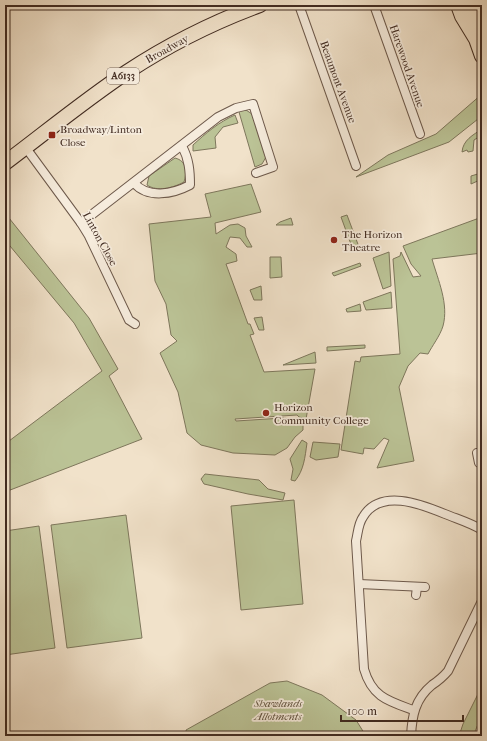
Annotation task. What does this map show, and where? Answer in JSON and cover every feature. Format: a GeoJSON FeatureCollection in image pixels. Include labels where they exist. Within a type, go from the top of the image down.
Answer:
{"type":"FeatureCollection","features":[{"type":"Feature","properties":{"kind":"highway"},"geometry":{"type":"LineString","coordinates":[[458,5],[462,16],[476,39]]}},
{"type":"Feature","properties":{"kind":"highway"},"geometry":{"type":"LineString","coordinates":[[473,5],[472,14],[476,39],[482,56]]}},
{"type":"Feature","properties":{"kind":"highway","name":"Broadway"},"geometry":{"type":"LineString","coordinates":[[5,163],[91,98],[146,61],[198,32],[255,6]]}},
{"type":"Feature","properties":{"kind":"street","name":"Beaumont Avenue"},"geometry":{"type":"LineString","coordinates":[[299,5],[356,166]]}},
{"type":"Feature","properties":{"kind":"street","name":"Harewood Avenue"},"geometry":{"type":"LineString","coordinates":[[374,5],[420,134]]}},
{"type":"Feature","properties":{"kind":"street"},"geometry":{"type":"LineString","coordinates":[[81,223],[218,117],[236,108],[253,104],[273,167],[256,173]]}},
{"type":"Feature","properties":{"kind":"street"},"geometry":{"type":"LineString","coordinates":[[134,183],[138,188],[152,193],[163,194],[179,190],[190,185],[190,170],[187,155],[182,146]]}},
{"type":"Feature","properties":{"kind":"street","name":"Linton Close"},"geometry":{"type":"LineString","coordinates":[[26,148],[81,223],[89,236],[129,320],[135,324]]}},
{"type":"Feature","properties":{"kind":"street"},"geometry":{"type":"LineString","coordinates":[[477,453],[479,463],[482,464]]}},
{"type":"Feature","properties":{"kind":"street"},"geometry":{"type":"LineString","coordinates":[[413,710],[381,698],[374,692],[366,677],[363,659],[356,541],[358,528],[362,518],[368,510],[382,502],[398,500],[418,504],[482,530]]}},
{"type":"Feature","properties":{"kind":"street"},"geometry":{"type":"LineString","coordinates":[[359,584],[420,589]]}},
{"type":"Feature","properties":{"kind":"street"},"geometry":{"type":"LineString","coordinates":[[410,736],[413,710],[423,694],[448,671],[482,601]]}},
{"type":"Feature","properties":{"kind":"green space"},"geometry":{"type":"Polygon","coordinates":[[[482,94],[482,114],[478,119],[449,142],[356,177],[388,155],[436,134],[482,94]]]}},
{"type":"Feature","properties":{"kind":"green space"},"geometry":{"type":"Polygon","coordinates":[[[246,110],[252,114],[266,157],[262,164],[255,167],[239,112],[246,110]]]}},
{"type":"Feature","properties":{"kind":"green space"},"geometry":{"type":"Polygon","coordinates":[[[235,115],[238,123],[223,127],[215,137],[216,148],[193,151],[193,145],[203,136],[218,124],[235,115]]]}},
{"type":"Feature","properties":{"kind":"green space"},"geometry":{"type":"Polygon","coordinates":[[[482,129],[482,135],[474,140],[473,151],[468,152],[467,150],[462,152],[466,141],[482,129]]]}},
{"type":"Feature","properties":{"kind":"green space"},"geometry":{"type":"Polygon","coordinates":[[[175,158],[179,159],[184,164],[186,174],[184,182],[175,186],[160,189],[147,185],[149,176],[175,158]]]}},
{"type":"Feature","properties":{"kind":"green space"},"geometry":{"type":"Polygon","coordinates":[[[481,173],[482,179],[471,184],[471,176],[481,173]]]}},
{"type":"Feature","properties":{"kind":"green space"},"geometry":{"type":"Polygon","coordinates":[[[251,184],[261,212],[215,223],[216,234],[230,225],[238,224],[245,228],[246,236],[252,247],[247,247],[240,238],[230,237],[226,247],[236,254],[237,261],[226,264],[248,324],[250,324],[254,334],[250,335],[264,372],[315,369],[306,419],[297,415],[235,419],[236,421],[283,418],[303,421],[303,430],[295,437],[287,448],[275,455],[233,453],[201,445],[187,433],[178,392],[160,353],[177,341],[171,335],[166,304],[155,281],[149,224],[211,217],[205,194],[251,184]]]}},
{"type":"Feature","properties":{"kind":"green space"},"geometry":{"type":"Polygon","coordinates":[[[5,213],[89,318],[118,369],[109,376],[142,439],[5,492],[5,442],[9,441],[102,371],[74,323],[5,240],[5,213]]]}},
{"type":"Feature","properties":{"kind":"green space"},"geometry":{"type":"Polygon","coordinates":[[[347,215],[359,247],[352,250],[341,217],[347,215]]]}},
{"type":"Feature","properties":{"kind":"green space"},"geometry":{"type":"Polygon","coordinates":[[[482,217],[482,253],[432,259],[444,301],[445,309],[442,330],[428,354],[420,353],[408,366],[399,387],[414,461],[377,468],[389,440],[384,438],[374,449],[364,448],[363,454],[341,450],[355,361],[360,362],[361,357],[400,354],[393,259],[400,256],[401,252],[413,277],[421,276],[411,264],[403,246],[482,217]]]}},
{"type":"Feature","properties":{"kind":"green space"},"geometry":{"type":"Polygon","coordinates":[[[291,218],[293,225],[276,225],[280,222],[291,218]]]}},
{"type":"Feature","properties":{"kind":"green space"},"geometry":{"type":"Polygon","coordinates":[[[389,252],[391,286],[383,289],[373,258],[389,252]]]}},
{"type":"Feature","properties":{"kind":"green space"},"geometry":{"type":"Polygon","coordinates":[[[270,257],[281,257],[282,277],[270,278],[270,257]]]}},
{"type":"Feature","properties":{"kind":"green space"},"geometry":{"type":"Polygon","coordinates":[[[360,263],[361,266],[334,276],[332,273],[360,263]]]}},
{"type":"Feature","properties":{"kind":"green space"},"geometry":{"type":"Polygon","coordinates":[[[261,286],[262,300],[254,300],[250,290],[261,286]]]}},
{"type":"Feature","properties":{"kind":"green space"},"geometry":{"type":"Polygon","coordinates":[[[391,292],[392,308],[366,310],[363,302],[391,292]]]}},
{"type":"Feature","properties":{"kind":"green space"},"geometry":{"type":"Polygon","coordinates":[[[360,304],[361,311],[347,312],[346,309],[360,304]]]}},
{"type":"Feature","properties":{"kind":"green space"},"geometry":{"type":"Polygon","coordinates":[[[262,317],[264,330],[259,330],[254,318],[262,317]]]}},
{"type":"Feature","properties":{"kind":"green space"},"geometry":{"type":"Polygon","coordinates":[[[365,345],[365,348],[327,351],[327,347],[365,345]]]}},
{"type":"Feature","properties":{"kind":"green space"},"geometry":{"type":"Polygon","coordinates":[[[315,352],[316,363],[283,365],[315,352]]]}},
{"type":"Feature","properties":{"kind":"green space"},"geometry":{"type":"Polygon","coordinates":[[[302,440],[307,443],[305,458],[302,468],[295,481],[291,480],[293,469],[290,459],[302,440]]]}},
{"type":"Feature","properties":{"kind":"green space"},"geometry":{"type":"Polygon","coordinates":[[[313,442],[340,444],[338,457],[316,460],[310,457],[313,442]]]}},
{"type":"Feature","properties":{"kind":"green space"},"geometry":{"type":"Polygon","coordinates":[[[205,474],[259,480],[268,489],[285,493],[283,500],[204,484],[201,479],[205,474]]]}},
{"type":"Feature","properties":{"kind":"green space"},"geometry":{"type":"Polygon","coordinates":[[[294,500],[303,604],[241,610],[231,506],[294,500]]]}},
{"type":"Feature","properties":{"kind":"green space"},"geometry":{"type":"Polygon","coordinates":[[[126,515],[142,638],[67,648],[51,525],[126,515]]]}},
{"type":"Feature","properties":{"kind":"green space"},"geometry":{"type":"Polygon","coordinates":[[[39,526],[55,648],[5,655],[5,531],[39,526]]]}},
{"type":"Feature","properties":{"kind":"green space","name":"Shawlands Allotments"},"geometry":{"type":"Polygon","coordinates":[[[287,681],[322,695],[356,720],[366,736],[187,736],[186,730],[270,683],[287,681]]]}},
{"type":"Feature","properties":{"kind":"green space"},"geometry":{"type":"Polygon","coordinates":[[[482,686],[482,715],[473,736],[459,736],[463,724],[482,686]]]}},
{"type":"Feature","properties":{"kind":"place","name":"Broadway/Linton Close"},"geometry":{"type":"Point","coordinates":[52,135]}},
{"type":"Feature","properties":{"kind":"place","name":"The Horizon Theatre"},"geometry":{"type":"Point","coordinates":[334,240]}},
{"type":"Feature","properties":{"kind":"place","name":"Horizon Community College"},"geometry":{"type":"Point","coordinates":[266,413]}}]}
